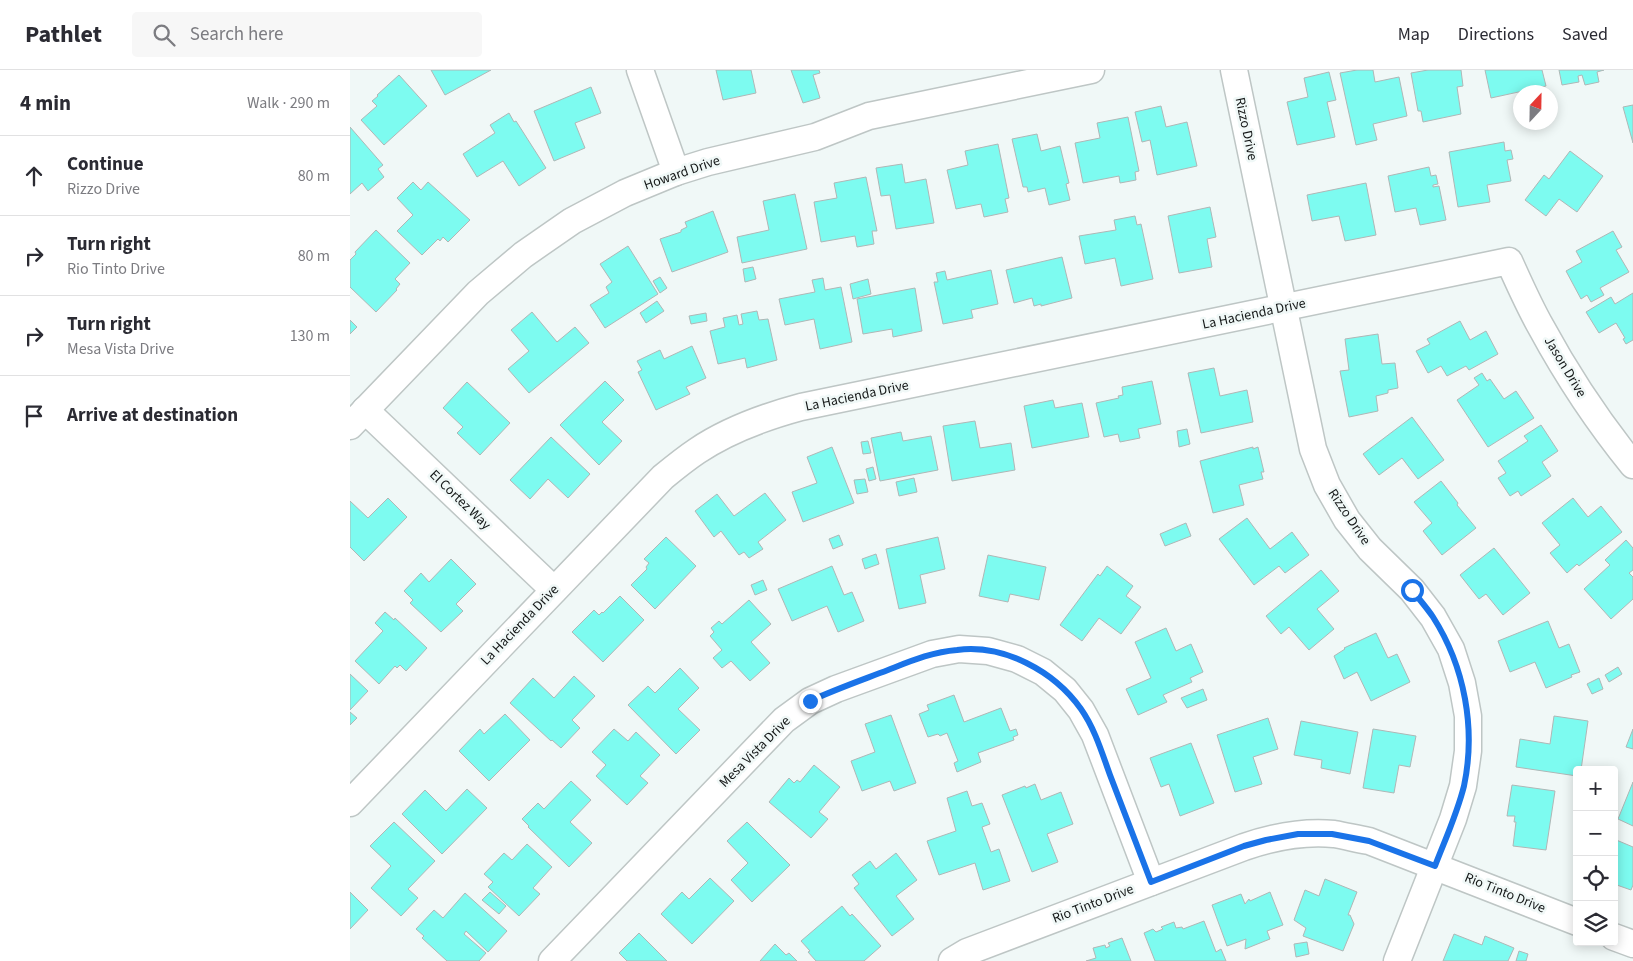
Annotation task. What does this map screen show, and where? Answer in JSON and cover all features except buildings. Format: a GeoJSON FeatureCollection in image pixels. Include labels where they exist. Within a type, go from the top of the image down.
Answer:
{"type":"FeatureCollection","features":[{"type":"Feature","properties":{"kind":"street"},"geometry":{"type":"LineString","coordinates":[[640,70],[676,172]]}},
{"type":"Feature","properties":{"kind":"street","name":"Howard Drive"},"geometry":{"type":"LineString","coordinates":[[358,418],[478,293],[523,254],[579,217],[625,193],[676,172],[708,162],[815,137],[869,116],[1091,70]]}},
{"type":"Feature","properties":{"kind":"street","name":"Rizzo Drive"},"geometry":{"type":"LineString","coordinates":[[1234,70],[1313,450],[1326,485],[1347,520],[1370,550],[1412,590],[1433,617],[1451,650],[1462,683],[1468,716],[1468,751],[1464,786],[1453,819],[1397,961]]}},
{"type":"Feature","properties":{"kind":"street","name":"La Hacienda Drive"},"geometry":{"type":"LineString","coordinates":[[350,803],[663,477],[697,451],[733,430],[773,414],[801,407],[1509,261]]}},
{"type":"Feature","properties":{"kind":"street","name":"Jason Drive"},"geometry":{"type":"LineString","coordinates":[[1509,261],[1540,326],[1578,389],[1633,465]]}},
{"type":"Feature","properties":{"kind":"street","name":"El Cortez Way"},"geometry":{"type":"LineString","coordinates":[[358,418],[554,590]]}},
{"type":"Feature","properties":{"kind":"street","name":"Mesa Vista Drive"},"geometry":{"type":"LineString","coordinates":[[552,961],[784,720],[810,701],[836,689],[932,654],[959,649],[988,651],[1017,658],[1043,672],[1065,690],[1081,710],[1095,735],[1151,882]]}},
{"type":"Feature","properties":{"kind":"street","name":"Rio Tinto Drive"},"geometry":{"type":"LineString","coordinates":[[952,961],[967,952],[1244,846],[1298,834],[1332,834],[1369,841],[1573,920]]}},
{"type":"Feature","properties":{"kind":"street"},"geometry":{"type":"LineString","coordinates":[[1618,938],[1633,944]]}},
{"type":"Feature","properties":{"kind":"route"},"geometry":{"type":"LineString","coordinates":[[810,701],[836,689],[932,654],[959,649],[988,651],[1017,658],[1043,672],[1065,690],[1081,710],[1095,735],[1151,882],[1244,846],[1298,834],[1332,834],[1369,841],[1435,866],[1464,786],[1468,751],[1468,716],[1462,683],[1451,650],[1433,617],[1412,590]]}}]}
